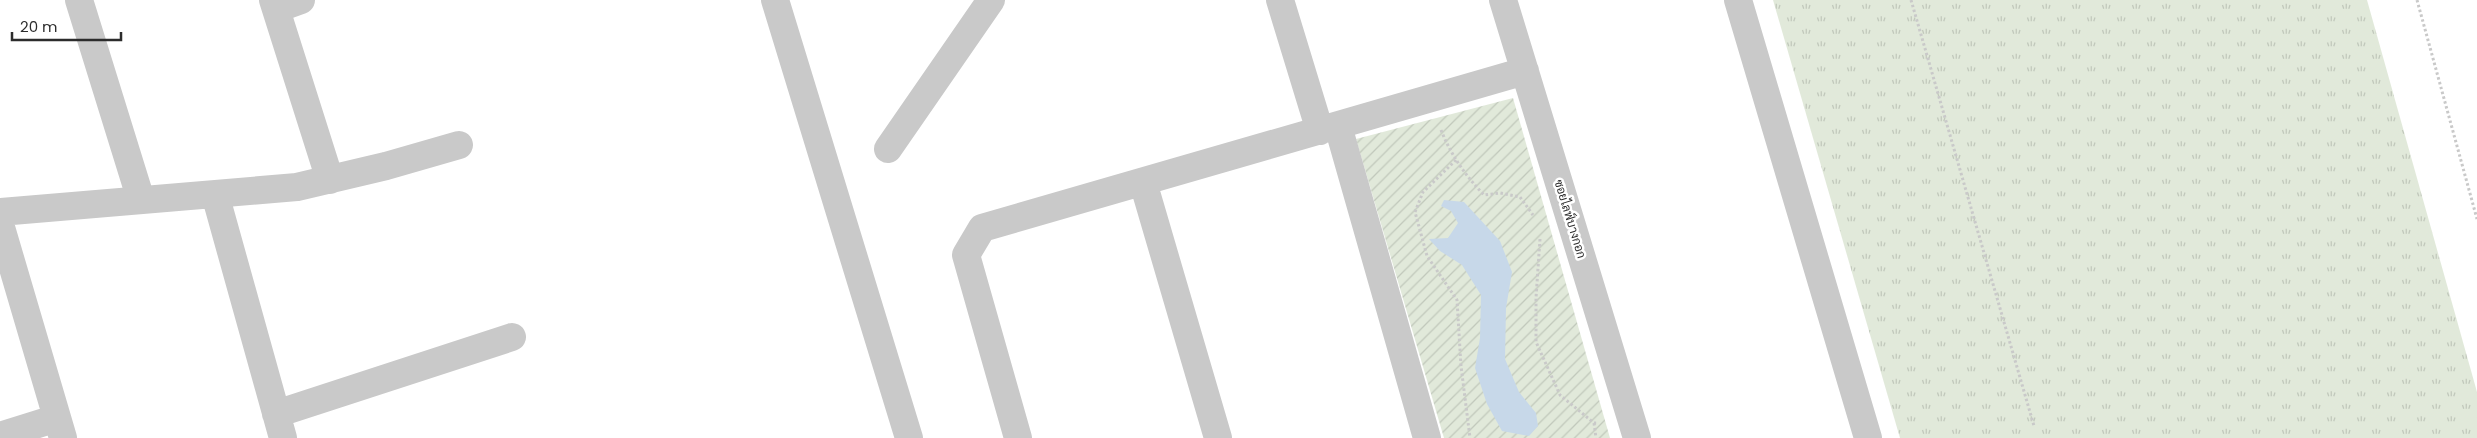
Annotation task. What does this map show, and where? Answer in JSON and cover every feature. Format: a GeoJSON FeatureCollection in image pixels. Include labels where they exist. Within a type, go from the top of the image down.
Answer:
{"type":"FeatureCollection","features":[{"type":"Feature","properties":{"kind":"street"},"geometry":{"type":"LineString","coordinates":[[79,0],[141,200]]}},
{"type":"Feature","properties":{"kind":"street"},"geometry":{"type":"LineString","coordinates":[[775,0],[909,438]]}},
{"type":"Feature","properties":{"kind":"street"},"geometry":{"type":"LineString","coordinates":[[888,149],[991,0]]}},
{"type":"Feature","properties":{"kind":"street"},"geometry":{"type":"LineString","coordinates":[[1280,0],[1329,128],[1427,438]]}},
{"type":"Feature","properties":{"kind":"street","name":"ซอยไลฟ์บางกอก"},"geometry":{"type":"LineString","coordinates":[[1503,0],[1635,432]]}},
{"type":"Feature","properties":{"kind":"street"},"geometry":{"type":"LineString","coordinates":[[1738,0],[1868,438]]}},
{"type":"Feature","properties":{"kind":"street"},"geometry":{"type":"LineString","coordinates":[[283,3],[330,180]]}},
{"type":"Feature","properties":{"kind":"street"},"geometry":{"type":"LineString","coordinates":[[1018,438],[966,256],[982,228],[1525,71]]}},
{"type":"Feature","properties":{"kind":"street"},"geometry":{"type":"LineString","coordinates":[[0,212],[297,187],[330,180],[458,145]]}},
{"type":"Feature","properties":{"kind":"street"},"geometry":{"type":"LineString","coordinates":[[1143,182],[1218,438]]}},
{"type":"Feature","properties":{"kind":"street"},"geometry":{"type":"LineString","coordinates":[[215,194],[280,426],[512,337]]}},
{"type":"Feature","properties":{"kind":"street"},"geometry":{"type":"LineString","coordinates":[[0,224],[60,428],[0,436]]}},
{"type":"Feature","properties":{"kind":"path"},"geometry":{"type":"LineString","coordinates":[[1911,0],[2034,426]]}},
{"type":"Feature","properties":{"kind":"path"},"geometry":{"type":"LineString","coordinates":[[2417,0],[2477,219]]}},
{"type":"Feature","properties":{"kind":"path"},"geometry":{"type":"LineString","coordinates":[[1429,99],[1448,148],[1466,176],[1484,196],[1500,193],[1520,196],[1536,220]]}},
{"type":"Feature","properties":{"kind":"path"},"geometry":{"type":"LineString","coordinates":[[1456,160],[1423,192],[1415,212],[1427,256],[1457,300],[1461,366],[1470,438]]}},
{"type":"Feature","properties":{"kind":"path"},"geometry":{"type":"LineString","coordinates":[[1540,238],[1536,298],[1536,342],[1560,394],[1594,423],[1635,432]]}},
{"type":"Feature","properties":{"kind":"path"},"geometry":{"type":"LineString","coordinates":[[1594,423],[1596,438]]}},
{"type":"Feature","properties":{"kind":"green space"},"geometry":{"type":"Polygon","coordinates":[[[1773,0],[2367,0],[2477,392],[2477,438],[1900,438],[1773,0]]]}},
{"type":"Feature","properties":{"kind":"green space"},"geometry":{"type":"Polygon","coordinates":[[[1513,98],[1610,438],[1444,438],[1356,139],[1513,98]]]}},
{"type":"Feature","properties":{"kind":"water"},"geometry":{"type":"Polygon","coordinates":[[[1444,200],[1464,202],[1500,241],[1512,272],[1506,308],[1505,359],[1519,392],[1536,413],[1538,426],[1529,436],[1502,431],[1487,404],[1475,368],[1480,338],[1481,295],[1462,265],[1440,251],[1429,239],[1448,238],[1458,223],[1451,211],[1441,206],[1444,200]]]}}]}
